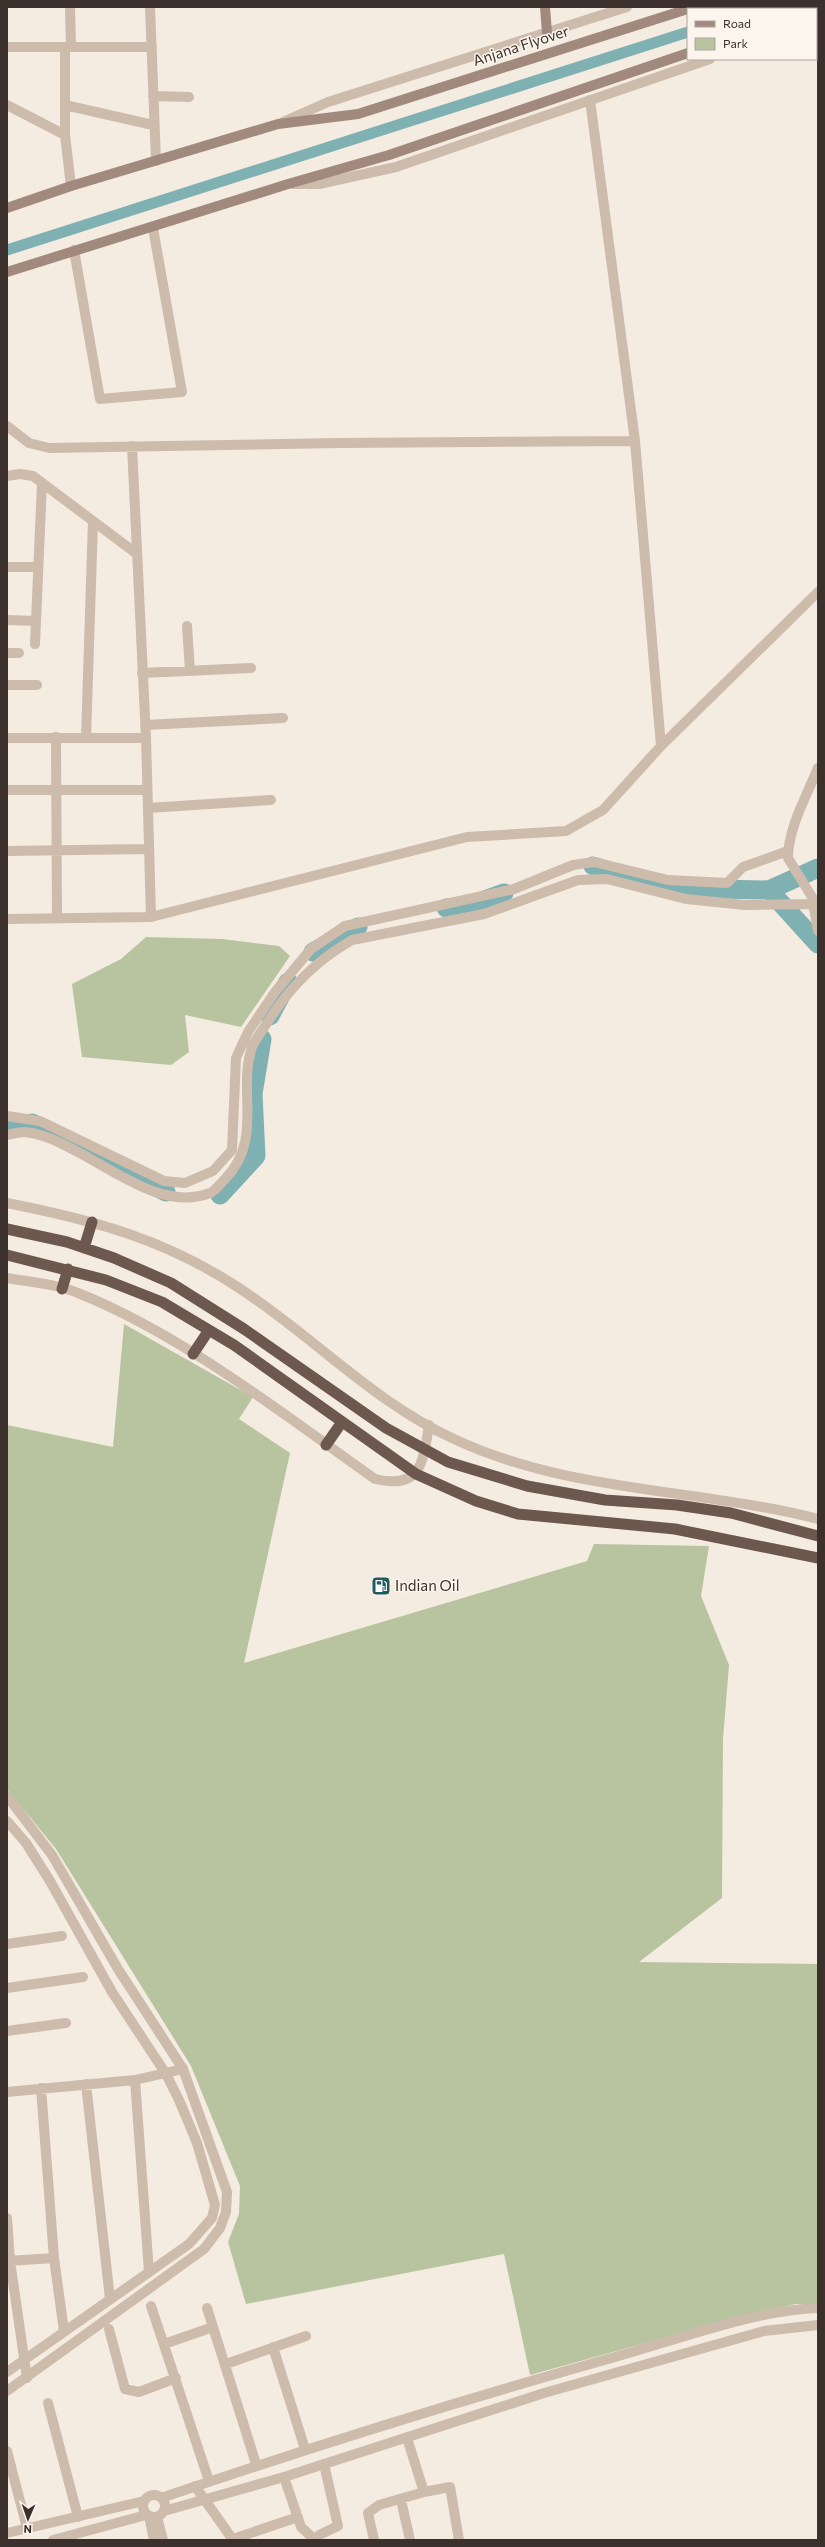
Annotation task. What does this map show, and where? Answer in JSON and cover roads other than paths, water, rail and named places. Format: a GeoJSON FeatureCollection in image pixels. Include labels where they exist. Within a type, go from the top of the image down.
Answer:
{"type":"FeatureCollection","features":[{"type":"Feature","properties":{"kind":"highway"},"geometry":{"type":"LineString","coordinates":[[84,1248],[92,1222]]}},
{"type":"Feature","properties":{"kind":"highway"},"geometry":{"type":"LineString","coordinates":[[7,1229],[84,1248],[114,1258],[172,1283],[244,1329],[386,1428],[425,1451],[448,1462],[527,1486],[605,1500],[678,1505],[731,1513],[818,1536]]}},
{"type":"Feature","properties":{"kind":"highway"},"geometry":{"type":"LineString","coordinates":[[7,1255],[68,1269],[106,1280],[162,1302],[234,1344],[416,1474],[476,1501],[518,1514],[675,1529],[818,1558]]}},
{"type":"Feature","properties":{"kind":"highway"},"geometry":{"type":"LineString","coordinates":[[62,1289],[68,1269]]}},
{"type":"Feature","properties":{"kind":"highway"},"geometry":{"type":"LineString","coordinates":[[193,1354],[210,1330]]}},
{"type":"Feature","properties":{"kind":"highway"},"geometry":{"type":"LineString","coordinates":[[326,1445],[342,1422]]}},
{"type":"Feature","properties":{"kind":"main road"},"geometry":{"type":"LineString","coordinates":[[545,7],[547,33]]}},
{"type":"Feature","properties":{"kind":"main road","name":"Anjana Flyover"},"geometry":{"type":"LineString","coordinates":[[7,208],[71,186],[278,124],[358,114],[687,9]]}},
{"type":"Feature","properties":{"kind":"main road"},"geometry":{"type":"LineString","coordinates":[[7,272],[74,250],[153,228],[288,184],[389,156],[687,53]]}},
{"type":"Feature","properties":{"kind":"street"},"geometry":{"type":"LineString","coordinates":[[70,7],[65,135],[71,186]]}},
{"type":"Feature","properties":{"kind":"street"},"geometry":{"type":"LineString","coordinates":[[150,7],[153,125],[156,161]]}},
{"type":"Feature","properties":{"kind":"street"},"geometry":{"type":"LineString","coordinates":[[278,124],[328,102],[627,7]]}},
{"type":"Feature","properties":{"kind":"street"},"geometry":{"type":"LineString","coordinates":[[7,47],[152,47]]}},
{"type":"Feature","properties":{"kind":"street"},"geometry":{"type":"LineString","coordinates":[[288,184],[318,184],[396,167],[707,60]]}},
{"type":"Feature","properties":{"kind":"street"},"geometry":{"type":"LineString","coordinates":[[153,96],[189,97]]}},
{"type":"Feature","properties":{"kind":"street"},"geometry":{"type":"LineString","coordinates":[[590,100],[635,441],[661,746]]}},
{"type":"Feature","properties":{"kind":"street"},"geometry":{"type":"LineString","coordinates":[[7,105],[65,135]]}},
{"type":"Feature","properties":{"kind":"street"},"geometry":{"type":"LineString","coordinates":[[65,105],[153,125]]}},
{"type":"Feature","properties":{"kind":"street"},"geometry":{"type":"LineString","coordinates":[[74,250],[100,399],[182,392],[153,228]]}},
{"type":"Feature","properties":{"kind":"street"},"geometry":{"type":"LineString","coordinates":[[7,426],[29,443],[39,447],[635,441]]}},
{"type":"Feature","properties":{"kind":"street"},"geometry":{"type":"LineString","coordinates":[[132,446],[146,738],[151,917]]}},
{"type":"Feature","properties":{"kind":"street"},"geometry":{"type":"LineString","coordinates":[[7,476],[27,474],[42,483],[137,554]]}},
{"type":"Feature","properties":{"kind":"street"},"geometry":{"type":"LineString","coordinates":[[35,644],[42,483]]}},
{"type":"Feature","properties":{"kind":"street"},"geometry":{"type":"LineString","coordinates":[[86,738],[93,521]]}},
{"type":"Feature","properties":{"kind":"street"},"geometry":{"type":"LineString","coordinates":[[7,567],[38,567]]}},
{"type":"Feature","properties":{"kind":"street"},"geometry":{"type":"LineString","coordinates":[[7,919],[151,917],[467,836],[566,831],[603,810],[661,746],[818,592]]}},
{"type":"Feature","properties":{"kind":"street"},"geometry":{"type":"LineString","coordinates":[[7,620],[36,621]]}},
{"type":"Feature","properties":{"kind":"street"},"geometry":{"type":"LineString","coordinates":[[188,626],[190,671]]}},
{"type":"Feature","properties":{"kind":"street"},"geometry":{"type":"LineString","coordinates":[[7,653],[19,653]]}},
{"type":"Feature","properties":{"kind":"street"},"geometry":{"type":"LineString","coordinates":[[142,673],[250,668]]}},
{"type":"Feature","properties":{"kind":"street"},"geometry":{"type":"LineString","coordinates":[[7,685],[37,686]]}},
{"type":"Feature","properties":{"kind":"street"},"geometry":{"type":"LineString","coordinates":[[145,725],[283,718]]}},
{"type":"Feature","properties":{"kind":"street"},"geometry":{"type":"LineString","coordinates":[[56,737],[57,918]]}},
{"type":"Feature","properties":{"kind":"street"},"geometry":{"type":"LineString","coordinates":[[7,738],[146,738]]}},
{"type":"Feature","properties":{"kind":"street"},"geometry":{"type":"LineString","coordinates":[[818,768],[794,829],[788,854],[814,897],[818,931]]}},
{"type":"Feature","properties":{"kind":"street"},"geometry":{"type":"LineString","coordinates":[[7,790],[147,790]]}},
{"type":"Feature","properties":{"kind":"street"},"geometry":{"type":"LineString","coordinates":[[148,808],[271,800]]}},
{"type":"Feature","properties":{"kind":"street"},"geometry":{"type":"LineString","coordinates":[[7,851],[149,850]]}},
{"type":"Feature","properties":{"kind":"street"},"geometry":{"type":"LineString","coordinates":[[7,1116],[40,1121],[164,1182],[185,1183],[213,1171],[232,1150],[236,1058],[248,1032],[275,992],[311,948],[345,926],[514,889],[580,864],[594,862],[668,880],[727,883],[743,867],[788,854]]}},
{"type":"Feature","properties":{"kind":"street"},"geometry":{"type":"LineString","coordinates":[[7,1135],[25,1132],[52,1141],[160,1195],[185,1199],[211,1193],[233,1171],[245,1145],[249,1108],[248,1073],[252,1046],[278,1004],[304,975],[332,951],[352,940],[484,914],[578,880],[607,879],[686,899],[745,905],[814,897]]}},
{"type":"Feature","properties":{"kind":"street"},"geometry":{"type":"LineString","coordinates":[[7,1203],[92,1222],[130,1233],[165,1247],[238,1287],[378,1395],[429,1425],[476,1449],[540,1471],[608,1485],[765,1506],[818,1519]]}},
{"type":"Feature","properties":{"kind":"street"},"geometry":{"type":"LineString","coordinates":[[7,1278],[62,1289],[84,1296],[145,1326],[193,1354],[375,1479],[392,1483],[402,1482],[416,1474],[425,1451],[429,1425]]}},
{"type":"Feature","properties":{"kind":"street"},"geometry":{"type":"LineString","coordinates":[[7,1796],[52,1855],[118,1969],[183,2069],[227,2192],[226,2212],[220,2228],[204,2249],[7,2391]]}},
{"type":"Feature","properties":{"kind":"street"},"geometry":{"type":"LineString","coordinates":[[7,1821],[26,1843],[50,1881],[112,1992],[166,2074],[179,2100],[197,2143],[215,2206],[212,2218],[198,2237],[64,2331],[24,2362],[7,2372]]}},
{"type":"Feature","properties":{"kind":"street"},"geometry":{"type":"LineString","coordinates":[[7,1944],[62,1936]]}},
{"type":"Feature","properties":{"kind":"street"},"geometry":{"type":"LineString","coordinates":[[7,1988],[83,1977]]}},
{"type":"Feature","properties":{"kind":"street"},"geometry":{"type":"LineString","coordinates":[[7,2031],[66,2023]]}},
{"type":"Feature","properties":{"kind":"street"},"geometry":{"type":"LineString","coordinates":[[7,2092],[134,2080],[183,2069]]}},
{"type":"Feature","properties":{"kind":"street"},"geometry":{"type":"LineString","coordinates":[[134,2080],[149,2272]]}},
{"type":"Feature","properties":{"kind":"street"},"geometry":{"type":"LineString","coordinates":[[86,2084],[110,2299]]}},
{"type":"Feature","properties":{"kind":"street"},"geometry":{"type":"LineString","coordinates":[[41,2088],[54,2258],[64,2331]]}},
{"type":"Feature","properties":{"kind":"street"},"geometry":{"type":"LineString","coordinates":[[7,2218],[9,2261],[27,2378]]}},
{"type":"Feature","properties":{"kind":"street"},"geometry":{"type":"LineString","coordinates":[[9,2261],[54,2258]]}},
{"type":"Feature","properties":{"kind":"street"},"geometry":{"type":"LineString","coordinates":[[151,2306],[210,2481]]}},
{"type":"Feature","properties":{"kind":"street"},"geometry":{"type":"LineString","coordinates":[[207,2308],[226,2364],[256,2464]]}},
{"type":"Feature","properties":{"kind":"street"},"geometry":{"type":"LineString","coordinates":[[161,2498],[256,2464],[414,2415],[760,2316],[800,2308],[818,2308]]}},
{"type":"Feature","properties":{"kind":"street"},"geometry":{"type":"LineString","coordinates":[[53,2540],[154,2515],[204,2499],[284,2477],[544,2393],[764,2331],[818,2325]]}},
{"type":"Feature","properties":{"kind":"street"},"geometry":{"type":"LineString","coordinates":[[164,2344],[213,2328]]}},
{"type":"Feature","properties":{"kind":"street"},"geometry":{"type":"LineString","coordinates":[[109,2329],[125,2389],[139,2392],[176,2378]]}},
{"type":"Feature","properties":{"kind":"street"},"geometry":{"type":"LineString","coordinates":[[226,2364],[306,2336]]}},
{"type":"Feature","properties":{"kind":"street"},"geometry":{"type":"LineString","coordinates":[[273,2347],[305,2449]]}},
{"type":"Feature","properties":{"kind":"street"},"geometry":{"type":"LineString","coordinates":[[48,2403],[78,2517]]}},
{"type":"Feature","properties":{"kind":"street"},"geometry":{"type":"LineString","coordinates":[[414,2415],[421,2433]]}},
{"type":"Feature","properties":{"kind":"street"},"geometry":{"type":"LineString","coordinates":[[407,2438],[424,2492]]}},
{"type":"Feature","properties":{"kind":"street"},"geometry":{"type":"LineString","coordinates":[[7,2451],[27,2528]]}},
{"type":"Feature","properties":{"kind":"street"},"geometry":{"type":"LineString","coordinates":[[284,2477],[304,2532],[317,2538],[338,2526],[324,2464]]}},
{"type":"Feature","properties":{"kind":"street"},"geometry":{"type":"LineString","coordinates":[[195,2486],[233,2540],[298,2517]]}},
{"type":"Feature","properties":{"kind":"street"},"geometry":{"type":"LineString","coordinates":[[374,2540],[368,2513],[379,2505],[401,2500],[424,2492],[450,2487],[459,2540]]}},
{"type":"Feature","properties":{"kind":"street"},"geometry":{"type":"LineString","coordinates":[[7,2533],[144,2501],[152,2495],[161,2498],[165,2504],[154,2515],[154,2540]]}},
{"type":"Feature","properties":{"kind":"street"},"geometry":{"type":"LineString","coordinates":[[401,2500],[410,2540]]}},
{"type":"Feature","properties":{"kind":"street"},"geometry":{"type":"LineString","coordinates":[[144,2501],[143,2508],[154,2515],[163,2540]]}},
{"type":"Feature","properties":{"kind":"waterway"},"geometry":{"type":"LineString","coordinates":[[7,250],[687,32]]}},
{"type":"Feature","properties":{"kind":"waterway"},"geometry":{"type":"LineString","coordinates":[[593,866],[667,888],[769,890],[818,868]]}},
{"type":"Feature","properties":{"kind":"waterway"},"geometry":{"type":"LineString","coordinates":[[769,890],[818,944]]}},
{"type":"Feature","properties":{"kind":"waterway"},"geometry":{"type":"LineString","coordinates":[[446,908],[466,907],[504,893]]}},
{"type":"Feature","properties":{"kind":"waterway"},"geometry":{"type":"LineString","coordinates":[[313,952],[358,927]]}},
{"type":"Feature","properties":{"kind":"waterway"},"geometry":{"type":"LineString","coordinates":[[270,1016],[288,982]]}},
{"type":"Feature","properties":{"kind":"waterway"},"geometry":{"type":"LineString","coordinates":[[220,1195],[256,1156],[253,1094],[262,1039]]}},
{"type":"Feature","properties":{"kind":"waterway"},"geometry":{"type":"LineString","coordinates":[[7,1128],[32,1123],[166,1192]]}},
{"type":"Feature","properties":{"kind":"place","name":"Indian Oil"},"geometry":{"type":"Point","coordinates":[381,1586]}}]}
